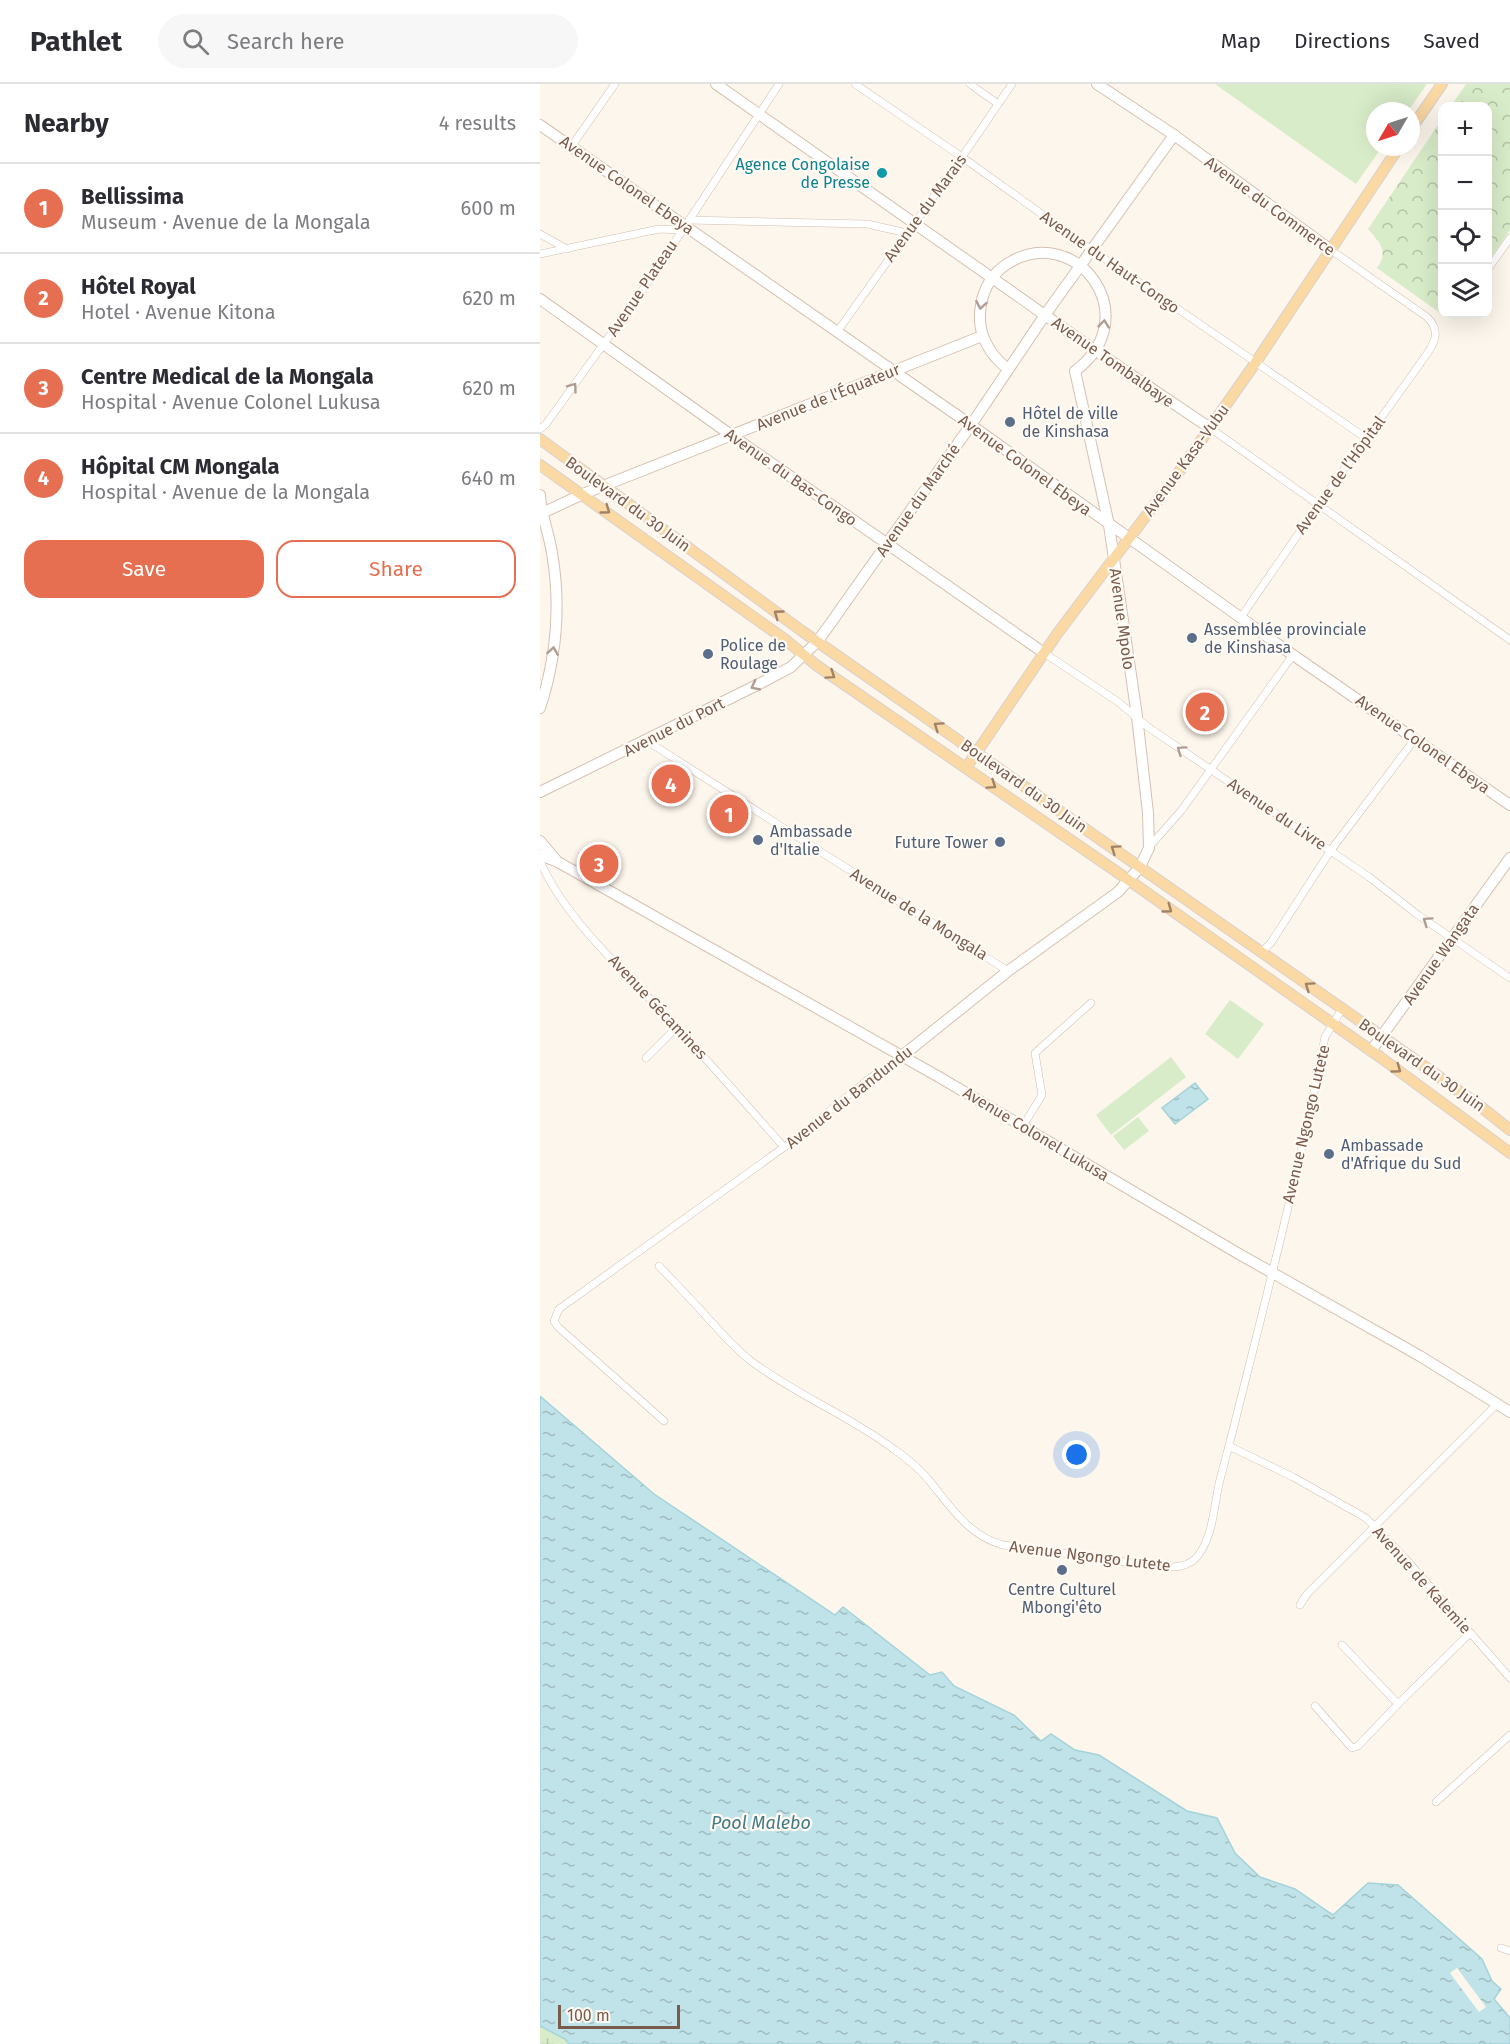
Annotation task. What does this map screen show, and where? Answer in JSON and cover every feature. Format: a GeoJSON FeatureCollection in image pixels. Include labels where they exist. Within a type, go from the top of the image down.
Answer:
{"type":"FeatureCollection","features":[{"type":"Feature","properties":{"kind":"main road"},"geometry":{"type":"LineString","coordinates":[[1420,116],[1442,84]]}},
{"type":"Feature","properties":{"kind":"main road","name":"Avenue Kasa-Vubu"},"geometry":{"type":"LineString","coordinates":[[966,768],[1044,653],[1210,428],[1393,156]]}},
{"type":"Feature","properties":{"kind":"main road","name":"Boulevard du 30 Juin"},"geometry":{"type":"LineString","coordinates":[[540,438],[818,642],[1381,1036],[1510,1130]]}},
{"type":"Feature","properties":{"kind":"main road","name":"Boulevard du 30 Juin"},"geometry":{"type":"LineString","coordinates":[[540,465],[787,641],[804,656],[1332,1023],[1510,1153]]}},
{"type":"Feature","properties":{"kind":"street"},"geometry":{"type":"LineString","coordinates":[[571,147],[615,84]]}},
{"type":"Feature","properties":{"kind":"street","name":"Avenue Tombalbaye"},"geometry":{"type":"LineString","coordinates":[[716,84],[1096,351],[1319,504],[1510,640]]}},
{"type":"Feature","properties":{"kind":"street","name":"Avenue Plateau"},"geometry":{"type":"LineString","coordinates":[[540,429],[604,344],[779,84]]}},
{"type":"Feature","properties":{"kind":"street","name":"Avenue du Haut-Congo"},"geometry":{"type":"LineString","coordinates":[[855,84],[1366,438]]}},
{"type":"Feature","properties":{"kind":"street"},"geometry":{"type":"LineString","coordinates":[[970,84],[998,104]]}},
{"type":"Feature","properties":{"kind":"street","name":"Avenue du Marais"},"geometry":{"type":"LineString","coordinates":[[837,332],[1012,84]]}},
{"type":"Feature","properties":{"kind":"street","name":"Avenue du Commerce"},"geometry":{"type":"LineString","coordinates":[[1097,84],[1173,135],[1331,250],[1420,311],[1433,322],[1436,333]]}},
{"type":"Feature","properties":{"kind":"street","name":"Avenue Colonel Ebeya"},"geometry":{"type":"LineString","coordinates":[[540,125],[686,225],[1293,655],[1510,805]]}},
{"type":"Feature","properties":{"kind":"street","name":"Avenue du Marché"},"geometry":{"type":"LineString","coordinates":[[804,656],[818,642],[848,601],[1045,315],[1173,135]]}},
{"type":"Feature","properties":{"kind":"street"},"geometry":{"type":"LineString","coordinates":[[540,254],[686,225],[867,224],[907,233]]}},
{"type":"Feature","properties":{"kind":"street"},"geometry":{"type":"LineString","coordinates":[[540,234],[567,249]]}},
{"type":"Feature","properties":{"kind":"street"},"geometry":{"type":"LineString","coordinates":[[1491,264],[1510,238]]}},
{"type":"Feature","properties":{"kind":"street"},"geometry":{"type":"LineString","coordinates":[[1008,369],[992,355],[982,336],[981,305],[986,287],[993,277],[1014,259],[1041,253],[1062,256],[1080,266],[1096,283],[1105,305],[1105,329],[1096,351]]}},
{"type":"Feature","properties":{"kind":"street","name":"Avenue du Bas-Congo"},"geometry":{"type":"LineString","coordinates":[[540,299],[1044,653]]}},
{"type":"Feature","properties":{"kind":"street","name":"Avenue de l’Hôpital"},"geometry":{"type":"LineString","coordinates":[[1241,616],[1431,348],[1436,333]]}},
{"type":"Feature","properties":{"kind":"street","name":"Avenue de l'Équateur"},"geometry":{"type":"LineString","coordinates":[[541,514],[583,494],[982,336]]}},
{"type":"Feature","properties":{"kind":"street","name":"Avenue Mpolo"},"geometry":{"type":"LineString","coordinates":[[1096,351],[1075,371],[1109,525],[1137,716],[1148,813],[1149,848],[1130,881]]}},
{"type":"Feature","properties":{"kind":"street"},"geometry":{"type":"LineString","coordinates":[[540,495],[541,514],[552,553],[557,627],[540,708]]}},
{"type":"Feature","properties":{"kind":"street","name":"Avenue du Livre"},"geometry":{"type":"LineString","coordinates":[[1044,653],[1137,716],[1148,727],[1331,850],[1510,978]]}},
{"type":"Feature","properties":{"kind":"street"},"geometry":{"type":"LineString","coordinates":[[1149,848],[1176,817],[1293,655]]}},
{"type":"Feature","properties":{"kind":"street","name":"Avenue du Port"},"geometry":{"type":"LineString","coordinates":[[540,792],[778,674],[804,656]]}},
{"type":"Feature","properties":{"kind":"street"},"geometry":{"type":"LineString","coordinates":[[1260,952],[1270,944],[1331,850],[1415,738]]}},
{"type":"Feature","properties":{"kind":"street","name":"Avenue de la Mongala"},"geometry":{"type":"LineString","coordinates":[[646,741],[1008,971]]}},
{"type":"Feature","properties":{"kind":"street","name":"Avenue Colonel Lukusa"},"geometry":{"type":"LineString","coordinates":[[540,841],[558,862]]}},
{"type":"Feature","properties":{"kind":"street","name":"Avenue Colonel Lukusa"},"geometry":{"type":"LineString","coordinates":[[540,855],[558,862],[902,1056],[1273,1273],[1420,1356],[1510,1412]]}},
{"type":"Feature","properties":{"kind":"street","name":"Avenue Wangata"},"geometry":{"type":"LineString","coordinates":[[1371,1051],[1510,858]]}},
{"type":"Feature","properties":{"kind":"street","name":"Avenue Gécamines"},"geometry":{"type":"LineString","coordinates":[[540,861],[560,896],[589,934],[677,1027],[784,1147]]}},
{"type":"Feature","properties":{"kind":"street","name":"Avenue du Bandundu"},"geometry":{"type":"LineString","coordinates":[[664,1421],[558,1328],[554,1321],[563,1304],[669,1231],[784,1147],[1008,971],[1130,881]]}},
{"type":"Feature","properties":{"kind":"street"},"geometry":{"type":"LineString","coordinates":[[1023,1126],[1042,1095],[1035,1053],[1091,1003]]}},
{"type":"Feature","properties":{"kind":"street","name":"Avenue Ngongo Lutete"},"geometry":{"type":"LineString","coordinates":[[659,1266],[731,1343],[751,1361],[894,1449],[917,1468],[960,1518],[977,1533],[996,1543],[1155,1566],[1172,1568],[1183,1566],[1199,1556],[1206,1543],[1273,1273],[1325,1037],[1342,1009]]}},
{"type":"Feature","properties":{"kind":"street"},"geometry":{"type":"LineString","coordinates":[[646,1058],[677,1027]]}},
{"type":"Feature","properties":{"kind":"street"},"geometry":{"type":"LineString","coordinates":[[1299,1605],[1307,1594],[1497,1404]]}},
{"type":"Feature","properties":{"kind":"street","name":"Avenue de Kalemie"},"geometry":{"type":"LineString","coordinates":[[1229,1446],[1352,1509],[1376,1527],[1510,1678]]}},
{"type":"Feature","properties":{"kind":"street"},"geometry":{"type":"LineString","coordinates":[[1315,1706],[1352,1748],[1358,1746],[1470,1634]]}},
{"type":"Feature","properties":{"kind":"street"},"geometry":{"type":"LineString","coordinates":[[1342,1645],[1398,1704]]}},
{"type":"Feature","properties":{"kind":"street"},"geometry":{"type":"LineString","coordinates":[[1436,1802],[1510,1735]]}},
{"type":"Feature","properties":{"kind":"street"},"geometry":{"type":"LineString","coordinates":[[1501,1948],[1510,1951]]}},
{"type":"Feature","properties":{"kind":"green space"},"geometry":{"type":"Polygon","coordinates":[[[1215,84],[1427,84],[1414,102],[1366,102],[1366,156],[1376,156],[1356,184],[1215,84]]]}},
{"type":"Feature","properties":{"kind":"green space"},"geometry":{"type":"Polygon","coordinates":[[[1466,84],[1510,84],[1510,230],[1492,256],[1492,102],[1454,102],[1466,84]]]}},
{"type":"Feature","properties":{"kind":"green space"},"geometry":{"type":"Polygon","coordinates":[[[1438,125],[1438,312],[1377,268],[1381,262],[1382,247],[1368,229],[1417,156],[1420,156],[1420,152],[1438,125]]]}},
{"type":"Feature","properties":{"kind":"green space"},"geometry":{"type":"Polygon","coordinates":[[[1230,1000],[1264,1024],[1238,1059],[1205,1034],[1230,1000]]]}},
{"type":"Feature","properties":{"kind":"green space"},"geometry":{"type":"Polygon","coordinates":[[[1171,1057],[1186,1077],[1111,1135],[1096,1115],[1171,1057]]]}},
{"type":"Feature","properties":{"kind":"green space"},"geometry":{"type":"Polygon","coordinates":[[[1138,1117],[1149,1131],[1124,1150],[1113,1136],[1138,1117]]]}},
{"type":"Feature","properties":{"kind":"green space"},"geometry":{"type":"Polygon","coordinates":[[[540,2026],[565,2039],[569,2044],[540,2044],[540,2026]]]}},
{"type":"Feature","properties":{"kind":"water"},"geometry":{"type":"Polygon","coordinates":[[[1195,1083],[1208,1099],[1175,1124],[1162,1108],[1195,1083]]]}},
{"type":"Feature","properties":{"kind":"water","name":"Pool Malebo"},"geometry":{"type":"Polygon","coordinates":[[[540,1396],[654,1494],[835,1615],[843,1607],[930,1675],[942,1672],[954,1686],[1014,1715],[1041,1741],[1051,1734],[1075,1750],[1099,1755],[1187,1811],[1217,1818],[1235,1853],[1260,1877],[1295,1889],[1333,1915],[1368,1883],[1398,1885],[1482,1959],[1492,1981],[1501,1989],[1494,1999],[1510,2018],[1510,2044],[569,2044],[565,2039],[540,2026],[540,1396]]]}},
{"type":"Feature","properties":{"kind":"pier"},"geometry":{"type":"Polygon","coordinates":[[[1457,1968],[1486,2007],[1479,2012],[1450,1973],[1457,1968]]]}},
{"type":"Feature","properties":{"kind":"place","name":"Agence Congolaise de Presse"},"geometry":{"type":"Point","coordinates":[882,173]}},
{"type":"Feature","properties":{"kind":"place","name":"Hôtel de ville de Kinshasa"},"geometry":{"type":"Point","coordinates":[1010,422]}},
{"type":"Feature","properties":{"kind":"place","name":"Assemblée provinciale de Kinshasa"},"geometry":{"type":"Point","coordinates":[1192,638]}},
{"type":"Feature","properties":{"kind":"place","name":"Police de Roulage"},"geometry":{"type":"Point","coordinates":[708,654]}},
{"type":"Feature","properties":{"kind":"place","name":"Hôtel Royal"},"geometry":{"type":"Point","coordinates":[1205,712]}},
{"type":"Feature","properties":{"kind":"place","name":"Hôpital CM Mongala"},"geometry":{"type":"Point","coordinates":[671,784]}},
{"type":"Feature","properties":{"kind":"place","name":"Bellissima"},"geometry":{"type":"Point","coordinates":[729,814]}},
{"type":"Feature","properties":{"kind":"place","name":"Ambassade d'Italie"},"geometry":{"type":"Point","coordinates":[758,840]}},
{"type":"Feature","properties":{"kind":"place","name":"Future Tower"},"geometry":{"type":"Point","coordinates":[1000,842]}},
{"type":"Feature","properties":{"kind":"place","name":"Centre Medical de la Mongala"},"geometry":{"type":"Point","coordinates":[599,864]}},
{"type":"Feature","properties":{"kind":"place","name":"Ambassade d'Afrique du Sud"},"geometry":{"type":"Point","coordinates":[1329,1154]}},
{"type":"Feature","properties":{"kind":"place","name":"Centre Culturel Mbongi'êto"},"geometry":{"type":"Point","coordinates":[1062,1570]}}]}
